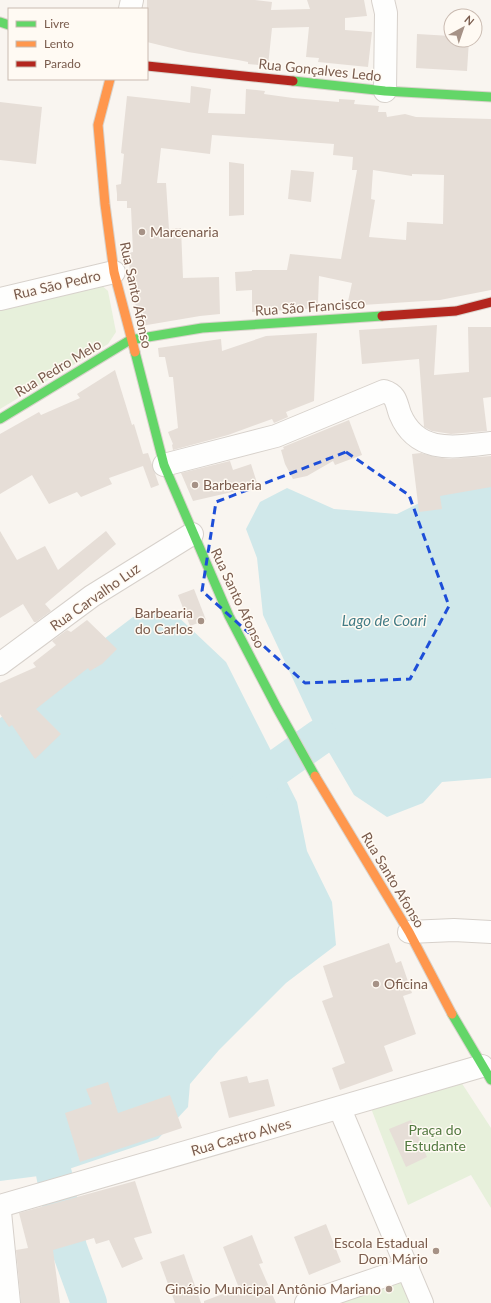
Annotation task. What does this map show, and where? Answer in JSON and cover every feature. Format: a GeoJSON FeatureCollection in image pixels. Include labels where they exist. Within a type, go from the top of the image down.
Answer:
{"type":"FeatureCollection","features":[{"type":"Feature","properties":{"kind":"main road","name":"Rua Gonçalves Ledo"},"geometry":{"type":"LineString","coordinates":[[148,66],[385,90],[491,97]]}},
{"type":"Feature","properties":{"kind":"main road","name":"Rua Santo Afonso"},"geometry":{"type":"LineString","coordinates":[[110,80],[98,125],[105,204],[114,272],[130,340],[164,465],[192,534],[229,616],[277,708],[342,823],[409,932],[435,984],[487,1073]]}},
{"type":"Feature","properties":{"kind":"main road","name":"Rua São Francisco"},"geometry":{"type":"LineString","coordinates":[[130,340],[202,328],[456,311],[491,302]]}},
{"type":"Feature","properties":{"kind":"main road","name":"Rua Pedro Melo"},"geometry":{"type":"LineString","coordinates":[[0,419],[130,340]]}},
{"type":"Feature","properties":{"kind":"street"},"geometry":{"type":"LineString","coordinates":[[383,0],[386,13],[385,90]]}},
{"type":"Feature","properties":{"kind":"street","name":"Rua São Pedro"},"geometry":{"type":"LineString","coordinates":[[0,299],[114,272]]}},
{"type":"Feature","properties":{"kind":"street"},"geometry":{"type":"LineString","coordinates":[[164,465],[276,436],[384,391],[391,393],[396,398],[400,415],[411,434],[423,441],[444,448],[491,444]]}},
{"type":"Feature","properties":{"kind":"street","name":"Rua Carvalho Luz"},"geometry":{"type":"LineString","coordinates":[[0,664],[92,596],[192,534]]}},
{"type":"Feature","properties":{"kind":"street"},"geometry":{"type":"LineString","coordinates":[[409,932],[454,930],[491,932]]}},
{"type":"Feature","properties":{"kind":"street","name":"Rua Castro Alves"},"geometry":{"type":"LineString","coordinates":[[0,1206],[340,1109],[487,1073]]}},
{"type":"Feature","properties":{"kind":"street"},"geometry":{"type":"LineString","coordinates":[[340,1109],[422,1303]]}},
{"type":"Feature","properties":{"kind":"street"},"geometry":{"type":"LineString","coordinates":[[0,1212],[9,1303]]}},
{"type":"Feature","properties":{"kind":"street"},"geometry":{"type":"LineString","coordinates":[[306,1303],[408,1268]]}},
{"type":"Feature","properties":{"kind":"highlighted area"},"geometry":{"type":"Polygon","coordinates":[[[346,452],[409,495],[449,606],[410,679],[305,683],[202,591],[216,502],[346,452]]]}},
{"type":"Feature","properties":{"kind":"green space"},"geometry":{"type":"Polygon","coordinates":[[[100,284],[108,291],[116,332],[108,344],[0,409],[0,307],[100,284]]]}},
{"type":"Feature","properties":{"kind":"green space","name":"Praça do Estudante"},"geometry":{"type":"Polygon","coordinates":[[[461,1082],[491,1128],[491,1208],[471,1175],[408,1205],[369,1103],[461,1082]]]}},
{"type":"Feature","properties":{"kind":"green space","name":"Ginásio Municipal Antônio Mariano"},"geometry":{"type":"Polygon","coordinates":[[[406,1275],[416,1303],[328,1303],[406,1275]]]}},
{"type":"Feature","properties":{"kind":"water","name":"Lago de Coari"},"geometry":{"type":"Polygon","coordinates":[[[491,468],[491,778],[442,782],[423,803],[387,817],[354,795],[320,737],[263,615],[257,558],[246,529],[260,502],[287,488],[334,509],[397,514],[491,468]]]}},
{"type":"Feature","properties":{"kind":"water"},"geometry":{"type":"Polygon","coordinates":[[[172,611],[226,662],[297,802],[307,851],[332,902],[336,945],[286,983],[219,1050],[190,1084],[188,1107],[158,1139],[54,1174],[0,1181],[0,718],[133,617],[172,611]]]}},
{"type":"Feature","properties":{"kind":"building"},"geometry":{"type":"Polygon","coordinates":[[[147,0],[255,0],[272,2],[271,10],[310,9],[307,0],[364,0],[367,16],[345,18],[345,30],[372,32],[368,67],[318,62],[319,58],[306,57],[309,27],[272,28],[268,66],[248,64],[248,62],[188,52],[148,42],[147,0]]]}},
{"type":"Feature","properties":{"kind":"building"},"geometry":{"type":"Polygon","coordinates":[[[417,34],[443,36],[443,48],[468,48],[467,71],[416,68],[417,34]]]}},
{"type":"Feature","properties":{"kind":"building"},"geometry":{"type":"Polygon","coordinates":[[[191,86],[211,89],[208,113],[245,114],[246,89],[265,91],[264,94],[293,98],[339,102],[339,99],[355,100],[354,104],[379,106],[378,112],[386,112],[387,117],[405,114],[416,117],[491,119],[491,290],[440,300],[347,306],[352,283],[319,276],[318,303],[316,303],[318,308],[252,312],[252,290],[236,291],[235,272],[252,270],[287,270],[290,254],[341,259],[357,170],[352,170],[353,157],[333,155],[334,144],[212,135],[210,154],[161,148],[157,183],[166,183],[169,229],[181,228],[183,278],[219,277],[220,314],[141,326],[132,291],[128,253],[133,252],[131,208],[127,208],[127,201],[117,201],[116,185],[121,184],[124,154],[121,153],[127,96],[190,103],[191,86]],[[373,170],[371,199],[375,200],[369,237],[406,240],[407,222],[443,224],[444,175],[412,174],[412,176],[373,170]]]}},
{"type":"Feature","properties":{"kind":"building"},"geometry":{"type":"Polygon","coordinates":[[[0,102],[42,107],[36,164],[0,160],[0,102]]]}},
{"type":"Feature","properties":{"kind":"building"},"geometry":{"type":"Polygon","coordinates":[[[229,162],[244,164],[244,215],[229,216],[229,162]]]}},
{"type":"Feature","properties":{"kind":"building"},"geometry":{"type":"Polygon","coordinates":[[[291,170],[314,172],[311,202],[288,199],[291,170]]]}},
{"type":"Feature","properties":{"kind":"building"},"geometry":{"type":"Polygon","coordinates":[[[437,325],[434,375],[469,372],[468,327],[491,327],[491,397],[483,398],[487,431],[451,434],[432,431],[424,427],[419,359],[362,364],[359,330],[437,325]]]}},
{"type":"Feature","properties":{"kind":"building"},"geometry":{"type":"Polygon","coordinates":[[[317,333],[314,401],[286,412],[288,417],[274,423],[272,419],[228,435],[173,450],[173,444],[168,432],[178,428],[173,377],[169,377],[165,357],[159,357],[158,348],[221,339],[222,351],[266,336],[317,333]]]}},
{"type":"Feature","properties":{"kind":"building"},"geometry":{"type":"Polygon","coordinates":[[[115,370],[132,425],[134,424],[143,454],[148,453],[159,485],[151,488],[143,466],[109,478],[112,484],[81,497],[77,492],[49,504],[32,475],[0,494],[0,434],[39,412],[41,415],[80,398],[77,394],[115,370]]]}},
{"type":"Feature","properties":{"kind":"building"},"geometry":{"type":"Polygon","coordinates":[[[349,420],[362,455],[335,465],[333,461],[307,476],[293,479],[285,464],[281,450],[284,449],[283,447],[349,420]]]}},
{"type":"Feature","properties":{"kind":"building"},"geometry":{"type":"Polygon","coordinates":[[[421,453],[450,459],[491,456],[491,487],[440,496],[442,509],[419,512],[412,454],[421,453]]]}},
{"type":"Feature","properties":{"kind":"building"},"geometry":{"type":"Polygon","coordinates":[[[230,461],[233,470],[251,464],[258,486],[193,501],[181,473],[230,461]]]}},
{"type":"Feature","properties":{"kind":"building"},"geometry":{"type":"Polygon","coordinates":[[[0,531],[17,560],[45,546],[58,570],[106,531],[116,544],[45,604],[51,611],[34,622],[23,604],[0,618],[0,531]]]}},
{"type":"Feature","properties":{"kind":"building"},"geometry":{"type":"Polygon","coordinates":[[[194,589],[206,620],[190,626],[178,595],[194,589]]]}},
{"type":"Feature","properties":{"kind":"building"},"geometry":{"type":"Polygon","coordinates":[[[87,620],[117,649],[102,664],[90,671],[88,668],[36,709],[61,734],[35,759],[12,725],[9,727],[0,714],[0,683],[36,667],[33,663],[56,645],[52,641],[67,630],[71,632],[87,620]]]}},
{"type":"Feature","properties":{"kind":"building"},"geometry":{"type":"Polygon","coordinates":[[[389,943],[396,963],[401,961],[412,993],[403,996],[416,1034],[384,1046],[393,1071],[340,1090],[332,1068],[345,1063],[322,1001],[333,997],[323,966],[389,943]]]}},
{"type":"Feature","properties":{"kind":"building"},"geometry":{"type":"Polygon","coordinates":[[[247,1076],[249,1083],[268,1079],[275,1106],[229,1118],[220,1082],[247,1076]]]}},
{"type":"Feature","properties":{"kind":"building"},"geometry":{"type":"Polygon","coordinates":[[[108,1082],[118,1113],[170,1095],[182,1128],[80,1162],[65,1113],[92,1104],[86,1089],[108,1082]]]}},
{"type":"Feature","properties":{"kind":"building"},"geometry":{"type":"Polygon","coordinates":[[[411,1120],[427,1157],[406,1167],[389,1129],[411,1120]]]}},
{"type":"Feature","properties":{"kind":"building"},"geometry":{"type":"Polygon","coordinates":[[[135,1181],[152,1233],[134,1238],[143,1259],[122,1268],[109,1240],[96,1244],[94,1238],[53,1250],[60,1303],[21,1303],[16,1250],[28,1248],[19,1213],[135,1181]]]}},
{"type":"Feature","properties":{"kind":"building"},"geometry":{"type":"Polygon","coordinates":[[[326,1224],[341,1262],[309,1275],[294,1237],[326,1224]]]}},
{"type":"Feature","properties":{"kind":"building"},"geometry":{"type":"Polygon","coordinates":[[[252,1235],[263,1263],[259,1264],[276,1303],[204,1303],[204,1301],[239,1288],[223,1247],[252,1235]]]}},
{"type":"Feature","properties":{"kind":"building"},"geometry":{"type":"Polygon","coordinates":[[[184,1254],[201,1303],[175,1303],[160,1262],[184,1254]]]}},
{"type":"Feature","properties":{"kind":"waterway"},"geometry":{"type":"LineString","coordinates":[[238,795],[320,737]]}},
{"type":"Feature","properties":{"kind":"waterway"},"geometry":{"type":"LineString","coordinates":[[54,1174],[69,1248],[89,1303]]}},
{"type":"Feature","properties":{"kind":"traffic: fast"},"geometry":{"type":"LineString","coordinates":[[0,22],[8,25]]}},
{"type":"Feature","properties":{"kind":"traffic: fast"},"geometry":{"type":"LineString","coordinates":[[293,81],[385,91],[491,97]]}},
{"type":"Feature","properties":{"kind":"traffic: fast"},"geometry":{"type":"LineString","coordinates":[[0,419],[130,340],[202,328],[382,316]]}},
{"type":"Feature","properties":{"kind":"traffic: fast"},"geometry":{"type":"LineString","coordinates":[[135,352],[164,465],[229,616],[277,708],[315,776]]}},
{"type":"Feature","properties":{"kind":"traffic: fast"},"geometry":{"type":"LineString","coordinates":[[452,1014],[491,1080]]}},
{"type":"Feature","properties":{"kind":"traffic: slow"},"geometry":{"type":"LineString","coordinates":[[110,80],[98,125],[105,204],[114,272],[135,352]]}},
{"type":"Feature","properties":{"kind":"traffic: slow"},"geometry":{"type":"LineString","coordinates":[[315,776],[409,932],[452,1014]]}},
{"type":"Feature","properties":{"kind":"traffic: jam"},"geometry":{"type":"LineString","coordinates":[[148,66],[293,81]]}},
{"type":"Feature","properties":{"kind":"traffic: jam"},"geometry":{"type":"LineString","coordinates":[[382,316],[456,311],[491,302]]}},
{"type":"Feature","properties":{"kind":"place","name":"Marcenaria"},"geometry":{"type":"Point","coordinates":[142,232]}},
{"type":"Feature","properties":{"kind":"place","name":"Barbearia"},"geometry":{"type":"Point","coordinates":[195,485]}},
{"type":"Feature","properties":{"kind":"place","name":"Barbearia do Carlos"},"geometry":{"type":"Point","coordinates":[201,621]}},
{"type":"Feature","properties":{"kind":"place","name":"Oficina"},"geometry":{"type":"Point","coordinates":[376,984]}},
{"type":"Feature","properties":{"kind":"place","name":"Escola Estadual Dom Mário"},"geometry":{"type":"Point","coordinates":[436,1251]}},
{"type":"Feature","properties":{"kind":"place","name":"Ginásio Municipal Antônio Mariano"},"geometry":{"type":"Point","coordinates":[389,1289]}}]}
